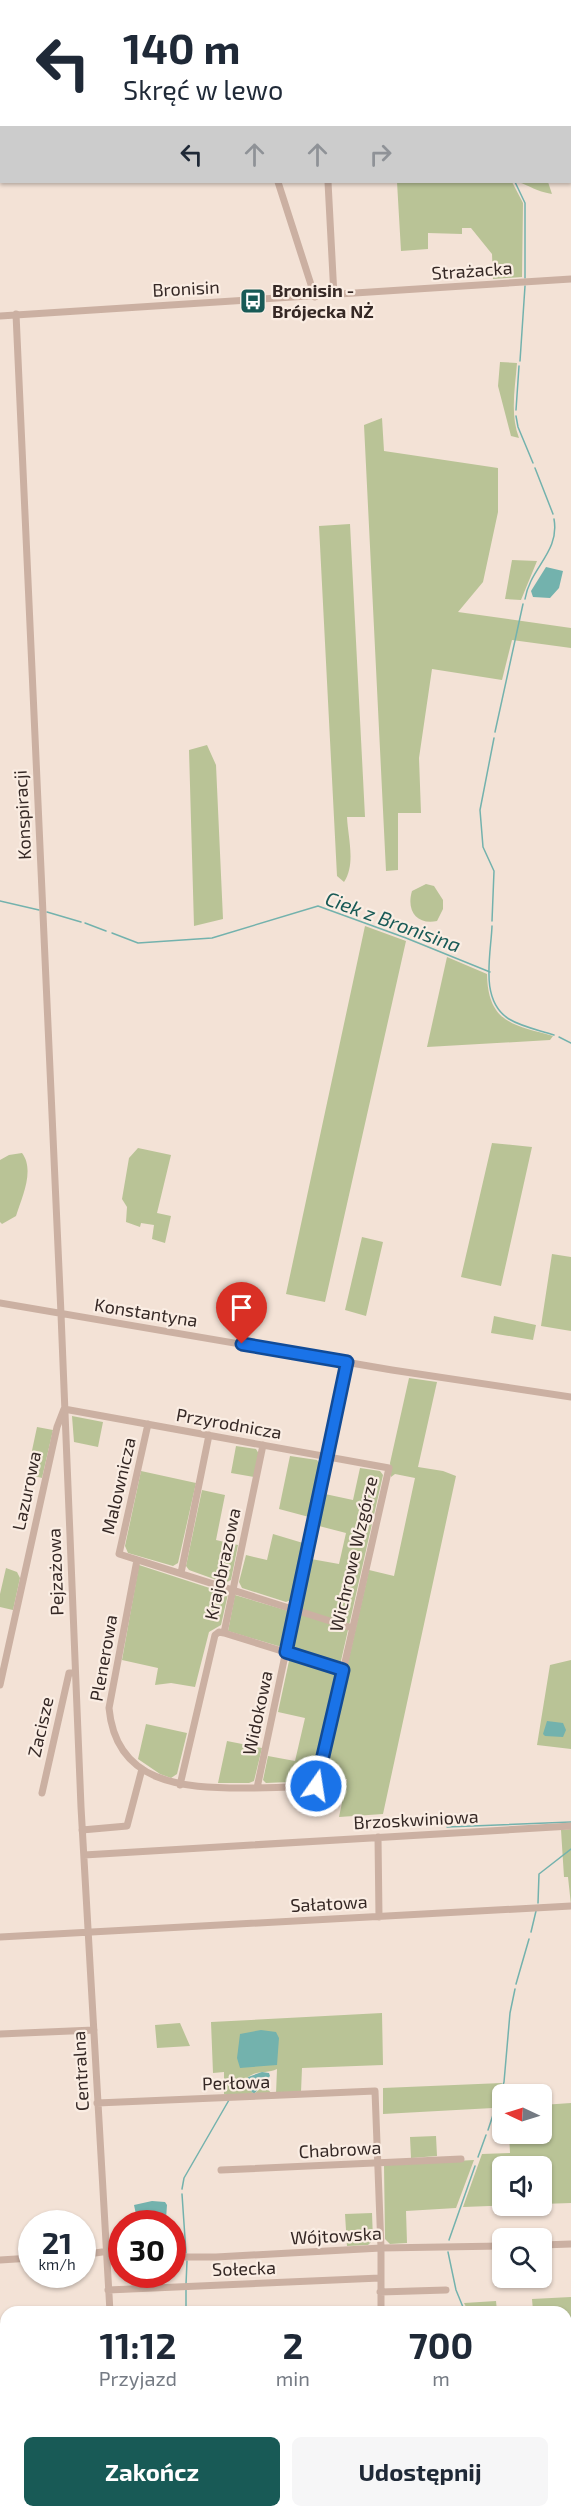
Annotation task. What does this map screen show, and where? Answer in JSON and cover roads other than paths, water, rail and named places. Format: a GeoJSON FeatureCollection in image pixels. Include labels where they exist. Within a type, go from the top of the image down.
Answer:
{"type":"FeatureCollection","features":[{"type":"Feature","properties":{"kind":"street"},"geometry":{"type":"LineString","coordinates":[[278,183],[315,297]]}},
{"type":"Feature","properties":{"kind":"street"},"geometry":{"type":"LineString","coordinates":[[328,183],[334,296]]}},
{"type":"Feature","properties":{"kind":"street","name":"Strażacka"},"geometry":{"type":"LineString","coordinates":[[375,293],[571,279]]}},
{"type":"Feature","properties":{"kind":"street","name":"Bronisin"},"geometry":{"type":"LineString","coordinates":[[0,316],[375,293]]}},
{"type":"Feature","properties":{"kind":"street","name":"Konspiracji"},"geometry":{"type":"LineString","coordinates":[[16,314],[61,1314]]}},
{"type":"Feature","properties":{"kind":"street","name":"Konstantyna"},"geometry":{"type":"LineString","coordinates":[[0,1303],[347,1362],[571,1397]]}},
{"type":"Feature","properties":{"kind":"street","name":"Pejzażowa"},"geometry":{"type":"LineString","coordinates":[[61,1314],[82,1830]]}},
{"type":"Feature","properties":{"kind":"street","name":"Widokowa"},"geometry":{"type":"LineString","coordinates":[[257,1788],[347,1362]]}},
{"type":"Feature","properties":{"kind":"street","name":"Przyrodnicza"},"geometry":{"type":"LineString","coordinates":[[64,1409],[389,1468]]}},
{"type":"Feature","properties":{"kind":"street","name":"Lazurowa"},"geometry":{"type":"LineString","coordinates":[[0,1685],[57,1427],[64,1409]]}},
{"type":"Feature","properties":{"kind":"street","name":"Malownicza"},"geometry":{"type":"LineString","coordinates":[[137,1560],[119,1554],[148,1424]]}},
{"type":"Feature","properties":{"kind":"street"},"geometry":{"type":"LineString","coordinates":[[181,1573],[209,1435]]}},
{"type":"Feature","properties":{"kind":"street","name":"Krajobrazowa"},"geometry":{"type":"LineString","coordinates":[[180,1785],[215,1635],[219,1632],[224,1633],[263,1445]]}},
{"type":"Feature","properties":{"kind":"street","name":"Wichrowe Wzgórze"},"geometry":{"type":"LineString","coordinates":[[316,1786],[389,1468]]}},
{"type":"Feature","properties":{"kind":"street"},"geometry":{"type":"LineString","coordinates":[[137,1560],[352,1628]]}},
{"type":"Feature","properties":{"kind":"street","name":"Plenerowa"},"geometry":{"type":"LineString","coordinates":[[137,1560],[109,1708],[112,1726],[124,1750],[142,1769],[159,1779],[180,1785],[207,1788],[257,1788],[336,1784]]}},
{"type":"Feature","properties":{"kind":"street"},"geometry":{"type":"LineString","coordinates":[[224,1633],[343,1670]]}},
{"type":"Feature","properties":{"kind":"street","name":"Zacisze"},"geometry":{"type":"LineString","coordinates":[[42,1793],[69,1673],[75,1673]]}},
{"type":"Feature","properties":{"kind":"street"},"geometry":{"type":"LineString","coordinates":[[82,1830],[127,1826],[142,1769]]}},
{"type":"Feature","properties":{"kind":"street","name":"Brzoskwiniowa"},"geometry":{"type":"LineString","coordinates":[[84,1855],[571,1826]]}},
{"type":"Feature","properties":{"kind":"street","name":"Centralna"},"geometry":{"type":"LineString","coordinates":[[82,1830],[109,2306]]}},
{"type":"Feature","properties":{"kind":"street"},"geometry":{"type":"LineString","coordinates":[[378,1837],[379,1917]]}},
{"type":"Feature","properties":{"kind":"street","name":"Sałatowa"},"geometry":{"type":"LineString","coordinates":[[0,1937],[571,1906]]}},
{"type":"Feature","properties":{"kind":"street"},"geometry":{"type":"LineString","coordinates":[[0,2034],[94,2030]]}},
{"type":"Feature","properties":{"kind":"street","name":"Perłowa"},"geometry":{"type":"LineString","coordinates":[[97,2103],[375,2091],[377,2163]]}},
{"type":"Feature","properties":{"kind":"street","name":"Chabrowa"},"geometry":{"type":"LineString","coordinates":[[221,2170],[460,2159]]}},
{"type":"Feature","properties":{"kind":"street"},"geometry":{"type":"LineString","coordinates":[[377,2163],[381,2248],[381,2306]]}},
{"type":"Feature","properties":{"kind":"street"},"geometry":{"type":"LineString","coordinates":[[552,2245],[571,2244]]}},
{"type":"Feature","properties":{"kind":"street","name":"Wójtowska"},"geometry":{"type":"LineString","coordinates":[[186,2257],[381,2248],[492,2246]]}},
{"type":"Feature","properties":{"kind":"street"},"geometry":{"type":"LineString","coordinates":[[96,2254],[106,2251]]}},
{"type":"Feature","properties":{"kind":"street"},"geometry":{"type":"LineString","coordinates":[[0,2260],[18,2259]]}},
{"type":"Feature","properties":{"kind":"street","name":"Sołecka"},"geometry":{"type":"LineString","coordinates":[[108,2290],[380,2278]]}},
{"type":"Feature","properties":{"kind":"street"},"geometry":{"type":"LineString","coordinates":[[380,2292],[446,2290]]}},
{"type":"Feature","properties":{"kind":"water"},"geometry":{"type":"Polygon","coordinates":[[[546,567],[563,571],[559,588],[550,598],[533,597],[531,591],[546,567]]]}},
{"type":"Feature","properties":{"kind":"water"},"geometry":{"type":"Polygon","coordinates":[[[547,1721],[563,1723],[566,1730],[563,1737],[543,1734],[547,1721]]]}},
{"type":"Feature","properties":{"kind":"water"},"geometry":{"type":"Polygon","coordinates":[[[261,2030],[276,2032],[279,2038],[277,2065],[240,2068],[237,2058],[240,2034],[261,2030]]]}},
{"type":"Feature","properties":{"kind":"water"},"geometry":{"type":"Polygon","coordinates":[[[262,2072],[269,2073],[270,2076],[254,2094],[250,2090],[248,2077],[262,2072]]]}},
{"type":"Feature","properties":{"kind":"water"},"geometry":{"type":"Polygon","coordinates":[[[152,2201],[165,2202],[167,2210],[135,2210],[134,2205],[152,2201]]]}},
{"type":"Feature","properties":{"kind":"waterway","name":"Ciek z Bronisina"},"geometry":{"type":"LineString","coordinates":[[515,183],[525,203],[525,278]]}},
{"type":"Feature","properties":{"kind":"waterway","name":"Ciek z Bronisina"},"geometry":{"type":"LineString","coordinates":[[520,361],[525,286]]}},
{"type":"Feature","properties":{"kind":"waterway","name":"Ciek z Bronisina"},"geometry":{"type":"LineString","coordinates":[[516,410],[519,366]]}},
{"type":"Feature","properties":{"kind":"waterway","name":"Ciek z Bronisina"},"geometry":{"type":"LineString","coordinates":[[516,416],[518,427],[533,463]]}},
{"type":"Feature","properties":{"kind":"waterway","name":"Ciek z Bronisina"},"geometry":{"type":"LineString","coordinates":[[535,468],[553,514]]}},
{"type":"Feature","properties":{"kind":"waterway","name":"Ciek z Bronisina"},"geometry":{"type":"LineString","coordinates":[[525,599],[532,578],[553,541],[554,519]]}},
{"type":"Feature","properties":{"kind":"waterway","name":"Ciek z Bronisina"},"geometry":{"type":"LineString","coordinates":[[495,732],[523,604]]}},
{"type":"Feature","properties":{"kind":"waterway","name":"Ciek z Bronisina"},"geometry":{"type":"LineString","coordinates":[[492,921],[494,871],[483,847],[480,810],[494,738]]}},
{"type":"Feature","properties":{"kind":"waterway","name":"Ciek z Bronisina"},"geometry":{"type":"LineString","coordinates":[[0,901],[39,910]]}},
{"type":"Feature","properties":{"kind":"waterway","name":"Ciek z Bronisina"},"geometry":{"type":"LineString","coordinates":[[112,933],[138,943],[212,938],[318,906],[490,972]]}},
{"type":"Feature","properties":{"kind":"waterway","name":"Ciek z Bronisina"},"geometry":{"type":"LineString","coordinates":[[47,912],[81,922]]}},
{"type":"Feature","properties":{"kind":"waterway","name":"Ciek z Bronisina"},"geometry":{"type":"LineString","coordinates":[[85,923],[106,931]]}},
{"type":"Feature","properties":{"kind":"waterway","name":"Ciek z Bronisina"},"geometry":{"type":"LineString","coordinates":[[492,926],[489,976],[494,1001],[509,1019],[554,1035]]}},
{"type":"Feature","properties":{"kind":"waterway","name":"Ciek z Bronisina"},"geometry":{"type":"LineString","coordinates":[[559,1037],[571,1043]]}},
{"type":"Feature","properties":{"kind":"waterway"},"geometry":{"type":"LineString","coordinates":[[447,1827],[571,1822]]}},
{"type":"Feature","properties":{"kind":"waterway"},"geometry":{"type":"LineString","coordinates":[[538,1903],[539,1874],[571,1849]]}},
{"type":"Feature","properties":{"kind":"waterway"},"geometry":{"type":"LineString","coordinates":[[531,1932],[536,1911]]}},
{"type":"Feature","properties":{"kind":"waterway"},"geometry":{"type":"LineString","coordinates":[[516,1984],[529,1939]]}},
{"type":"Feature","properties":{"kind":"waterway"},"geometry":{"type":"LineString","coordinates":[[488,2130],[504,2082],[510,2013],[515,1989]]}},
{"type":"Feature","properties":{"kind":"waterway"},"geometry":{"type":"LineString","coordinates":[[182,2189],[184,2178],[229,2100]]}},
{"type":"Feature","properties":{"kind":"waterway"},"geometry":{"type":"LineString","coordinates":[[478,2157],[486,2135]]}},
{"type":"Feature","properties":{"kind":"waterway"},"geometry":{"type":"LineString","coordinates":[[449,2240],[475,2166]]}},
{"type":"Feature","properties":{"kind":"waterway"},"geometry":{"type":"LineString","coordinates":[[182,2194],[183,2210]]}},
{"type":"Feature","properties":{"kind":"waterway"},"geometry":{"type":"LineString","coordinates":[[448,2252],[456,2290],[463,2306]]}},
{"type":"Feature","properties":{"kind":"waterway"},"geometry":{"type":"LineString","coordinates":[[186,2284],[187,2261]]}},
{"type":"Feature","properties":{"kind":"waterway"},"geometry":{"type":"LineString","coordinates":[[186,2289],[186,2306]]}},
{"type":"Feature","properties":{"kind":"place","name":"Bronisin - Brójecka NŻ"},"geometry":{"type":"Point","coordinates":[253,301]}}]}
